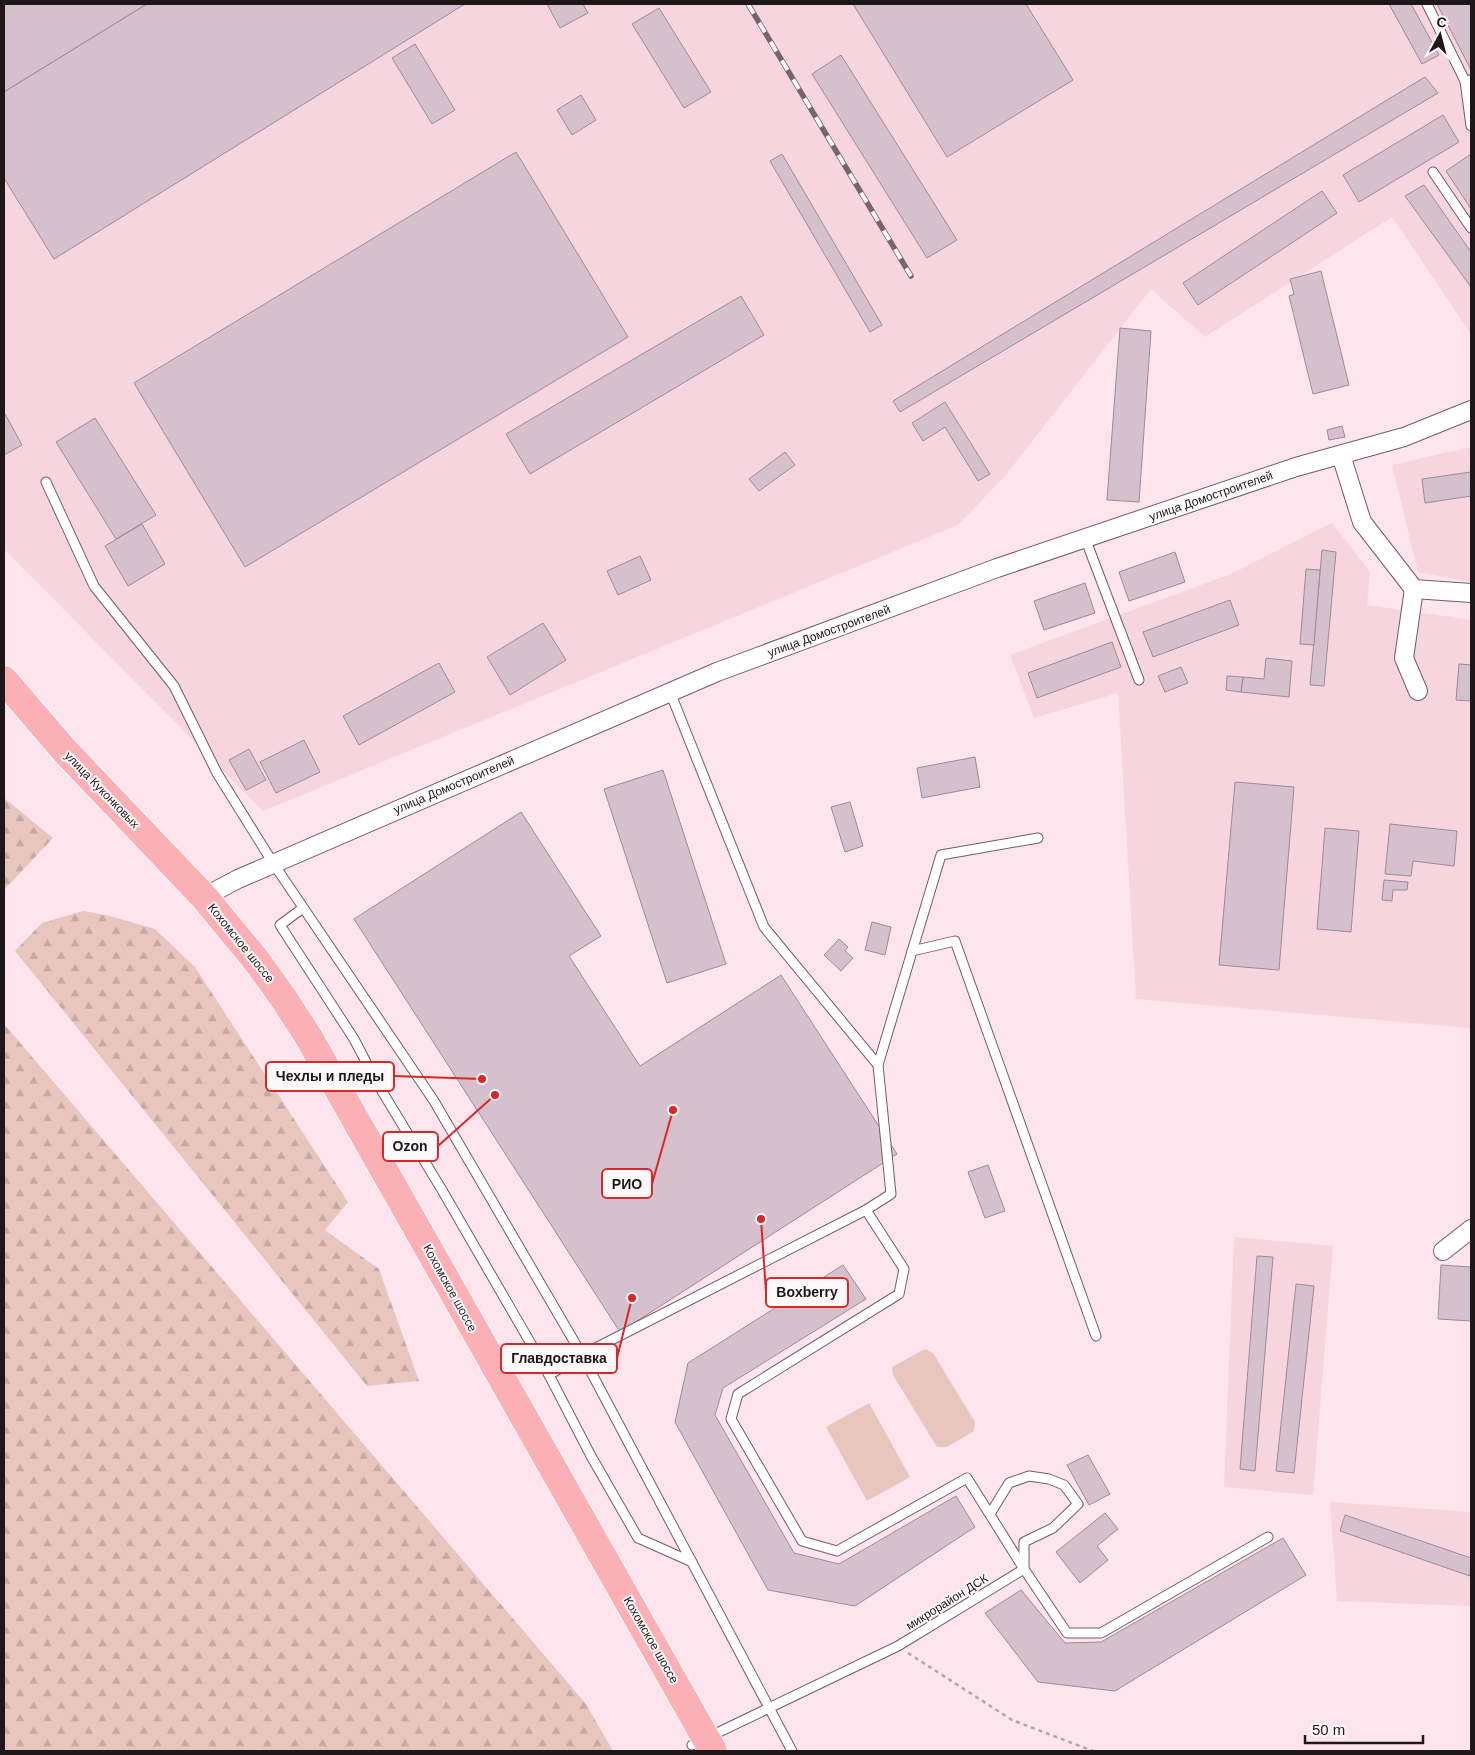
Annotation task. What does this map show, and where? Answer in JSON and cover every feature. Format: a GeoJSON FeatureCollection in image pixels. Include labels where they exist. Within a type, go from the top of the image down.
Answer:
{"type":"FeatureCollection","features":[{"type":"Feature","properties":{"kind":"main road","name":"улица Куконковых"},"geometry":{"type":"LineString","coordinates":[[4,680],[199,901]]}},
{"type":"Feature","properties":{"kind":"main road","name":"улица Куконковых"},"geometry":{"type":"LineString","coordinates":[[4,709],[199,901]]}},
{"type":"Feature","properties":{"kind":"main road","name":"Кохомское шоссе"},"geometry":{"type":"LineString","coordinates":[[199,901],[256,960],[284,998],[308,1036],[523,1418],[702,1747]]}},
{"type":"Feature","properties":{"kind":"street","name":"улица Домостроителей"},"geometry":{"type":"LineString","coordinates":[[199,901],[238,879],[717,672],[959,582],[1085,538],[1287,470],[1404,437],[1471,410]]}},
{"type":"Feature","properties":{"kind":"street"},"geometry":{"type":"LineString","coordinates":[[1341,455],[1362,522],[1414,589],[1404,658],[1418,691]]}},
{"type":"Feature","properties":{"kind":"street"},"geometry":{"type":"LineString","coordinates":[[1414,589],[1471,593]]}},
{"type":"Feature","properties":{"kind":"street"},"geometry":{"type":"LineString","coordinates":[[1443,1251],[1471,1229]]}},
{"type":"Feature","properties":{"kind":"lane"},"geometry":{"type":"LineString","coordinates":[[1427,4],[1468,80],[1471,126]]}},
{"type":"Feature","properties":{"kind":"lane"},"geometry":{"type":"LineString","coordinates":[[1433,172],[1471,228]]}},
{"type":"Feature","properties":{"kind":"lane"},"geometry":{"type":"LineString","coordinates":[[46,482],[94,586],[174,686],[218,773],[273,864],[434,1101],[582,1355],[792,1751]]}},
{"type":"Feature","properties":{"kind":"lane"},"geometry":{"type":"LineString","coordinates":[[1085,538],[1139,680]]}},
{"type":"Feature","properties":{"kind":"lane"},"geometry":{"type":"LineString","coordinates":[[670,692],[764,927],[878,1065]]}},
{"type":"Feature","properties":{"kind":"lane"},"geometry":{"type":"LineString","coordinates":[[549,1375],[582,1355],[866,1210],[891,1194],[878,1065],[941,855],[1038,838]]}},
{"type":"Feature","properties":{"kind":"lane"},"geometry":{"type":"LineString","coordinates":[[303,908],[280,925],[354,1039],[377,1083],[442,1190],[549,1375],[591,1456],[638,1538],[692,1562]]}},
{"type":"Feature","properties":{"kind":"lane"},"geometry":{"type":"LineString","coordinates":[[912,952],[955,941],[1096,1336]]}},
{"type":"Feature","properties":{"kind":"lane"},"geometry":{"type":"LineString","coordinates":[[866,1210],[904,1269],[899,1294],[738,1394],[731,1419],[802,1541],[837,1551],[967,1478],[1066,1633],[1101,1633],[1268,1537]]}},
{"type":"Feature","properties":{"kind":"lane"},"geometry":{"type":"LineString","coordinates":[[990,1514],[1009,1483],[1029,1476],[1049,1479],[1064,1485],[1078,1504],[1053,1528],[1024,1542],[1024,1569]]}},
{"type":"Feature","properties":{"kind":"lane","name":"микрорайон ДСК"},"geometry":{"type":"LineString","coordinates":[[702,1747],[769,1709],[898,1646],[1024,1569]]}},
{"type":"Feature","properties":{"kind":"path"},"geometry":{"type":"LineString","coordinates":[[898,1646],[1012,1720],[1093,1751]]}},
{"type":"Feature","properties":{"kind":"shaded area"},"geometry":{"type":"Polygon","coordinates":[[[4,4],[1471,4],[1471,334],[1392,217],[1205,337],[1151,289],[1005,476],[958,525],[263,811],[4,549],[4,4]]]}},
{"type":"Feature","properties":{"kind":"shaded area"},"geometry":{"type":"Polygon","coordinates":[[[1471,447],[1471,582],[1418,572],[1392,465],[1471,447]]]}},
{"type":"Feature","properties":{"kind":"shaded area"},"geometry":{"type":"Polygon","coordinates":[[[1332,523],[1370,572],[1367,605],[1471,620],[1471,1028],[1136,999],[1118,693],[1034,718],[1010,655],[1231,574],[1332,523]]]}},
{"type":"Feature","properties":{"kind":"shaded area"},"geometry":{"type":"Polygon","coordinates":[[[1234,1237],[1333,1246],[1313,1495],[1224,1487],[1234,1237]]]}},
{"type":"Feature","properties":{"kind":"shaded area"},"geometry":{"type":"Polygon","coordinates":[[[1330,1502],[1471,1512],[1471,1606],[1337,1601],[1330,1502]]]}},
{"type":"Feature","properties":{"kind":"green space"},"geometry":{"type":"Polygon","coordinates":[[[4,798],[53,838],[4,890],[4,798]]]}},
{"type":"Feature","properties":{"kind":"green space"},"geometry":{"type":"Polygon","coordinates":[[[83,911],[110,916],[155,929],[195,967],[348,1202],[325,1230],[379,1269],[419,1381],[367,1386],[15,951],[42,923],[83,911]]]}},
{"type":"Feature","properties":{"kind":"green space"},"geometry":{"type":"Polygon","coordinates":[[[4,1024],[586,1704],[613,1751],[4,1751],[4,1024]]]}},
{"type":"Feature","properties":{"kind":"green space"},"geometry":{"type":"Polygon","coordinates":[[[925,1349],[933,1353],[975,1422],[974,1431],[947,1447],[937,1447],[893,1375],[892,1367],[925,1349]]]}},
{"type":"Feature","properties":{"kind":"green space"},"geometry":{"type":"Polygon","coordinates":[[[869,1403],[910,1477],[867,1501],[826,1427],[869,1403]]]}},
{"type":"Feature","properties":{"kind":"building"},"geometry":{"type":"Polygon","coordinates":[[[4,4],[147,4],[4,92],[4,4]]]}},
{"type":"Feature","properties":{"kind":"building"},"geometry":{"type":"Polygon","coordinates":[[[147,4],[465,4],[54,259],[4,178],[4,92],[147,4]]]}},
{"type":"Feature","properties":{"kind":"building"},"geometry":{"type":"Polygon","coordinates":[[[547,4],[583,4],[588,13],[560,28],[547,4]]]}},
{"type":"Feature","properties":{"kind":"building"},"geometry":{"type":"Polygon","coordinates":[[[853,4],[1026,4],[1073,80],[947,157],[853,4]]]}},
{"type":"Feature","properties":{"kind":"building"},"geometry":{"type":"Polygon","coordinates":[[[1389,4],[1411,4],[1439,55],[1422,64],[1389,4]]]}},
{"type":"Feature","properties":{"kind":"building"},"geometry":{"type":"Polygon","coordinates":[[[1437,4],[1471,4],[1471,70],[1437,4]]]}},
{"type":"Feature","properties":{"kind":"building"},"geometry":{"type":"Polygon","coordinates":[[[659,8],[711,92],[684,108],[632,24],[659,8]]]}},
{"type":"Feature","properties":{"kind":"building"},"geometry":{"type":"Polygon","coordinates":[[[415,44],[455,110],[432,124],[392,58],[415,44]]]}},
{"type":"Feature","properties":{"kind":"building"},"geometry":{"type":"Polygon","coordinates":[[[841,55],[957,240],[927,258],[812,74],[841,55]]]}},
{"type":"Feature","properties":{"kind":"building"},"geometry":{"type":"Polygon","coordinates":[[[1425,77],[1438,93],[900,412],[893,401],[1425,77]]]}},
{"type":"Feature","properties":{"kind":"building"},"geometry":{"type":"Polygon","coordinates":[[[581,95],[596,120],[572,135],[557,110],[581,95]]]}},
{"type":"Feature","properties":{"kind":"building"},"geometry":{"type":"Polygon","coordinates":[[[1443,115],[1459,142],[1359,202],[1343,175],[1443,115]]]}},
{"type":"Feature","properties":{"kind":"building"},"geometry":{"type":"Polygon","coordinates":[[[516,152],[628,337],[245,567],[134,383],[516,152]]]}},
{"type":"Feature","properties":{"kind":"building"},"geometry":{"type":"Polygon","coordinates":[[[782,154],[882,325],[870,332],[770,161],[782,154]]]}},
{"type":"Feature","properties":{"kind":"building"},"geometry":{"type":"Polygon","coordinates":[[[1471,154],[1471,209],[1446,171],[1471,154]]]}},
{"type":"Feature","properties":{"kind":"building"},"geometry":{"type":"Polygon","coordinates":[[[1424,185],[1471,252],[1471,287],[1405,196],[1424,185]]]}},
{"type":"Feature","properties":{"kind":"building"},"geometry":{"type":"Polygon","coordinates":[[[1322,191],[1337,213],[1198,305],[1183,283],[1322,191]]]}},
{"type":"Feature","properties":{"kind":"building"},"geometry":{"type":"Polygon","coordinates":[[[1321,271],[1349,385],[1313,394],[1289,296],[1294,294],[1290,279],[1321,271]]]}},
{"type":"Feature","properties":{"kind":"building"},"geometry":{"type":"Polygon","coordinates":[[[741,296],[764,335],[530,474],[506,434],[741,296]]]}},
{"type":"Feature","properties":{"kind":"building"},"geometry":{"type":"Polygon","coordinates":[[[1120,328],[1151,331],[1139,502],[1107,500],[1120,328]]]}},
{"type":"Feature","properties":{"kind":"building"},"geometry":{"type":"Polygon","coordinates":[[[945,402],[990,474],[978,481],[945,427],[923,441],[912,423],[945,402]]]}},
{"type":"Feature","properties":{"kind":"building"},"geometry":{"type":"Polygon","coordinates":[[[4,412],[22,445],[4,455],[4,412]]]}},
{"type":"Feature","properties":{"kind":"building"},"geometry":{"type":"Polygon","coordinates":[[[95,418],[156,515],[116,539],[56,442],[95,418]]]}},
{"type":"Feature","properties":{"kind":"building"},"geometry":{"type":"Polygon","coordinates":[[[1342,426],[1345,437],[1329,440],[1327,430],[1342,426]]]}},
{"type":"Feature","properties":{"kind":"building"},"geometry":{"type":"Polygon","coordinates":[[[785,452],[795,465],[759,491],[749,479],[785,452]]]}},
{"type":"Feature","properties":{"kind":"building"},"geometry":{"type":"Polygon","coordinates":[[[1471,472],[1471,496],[1425,503],[1422,479],[1471,472]]]}},
{"type":"Feature","properties":{"kind":"building"},"geometry":{"type":"Polygon","coordinates":[[[142,524],[165,564],[128,586],[105,546],[142,524]]]}},
{"type":"Feature","properties":{"kind":"building"},"geometry":{"type":"Polygon","coordinates":[[[1322,550],[1336,552],[1324,686],[1310,685],[1322,550]]]}},
{"type":"Feature","properties":{"kind":"building"},"geometry":{"type":"Polygon","coordinates":[[[1175,552],[1185,582],[1129,601],[1119,572],[1175,552]]]}},
{"type":"Feature","properties":{"kind":"building"},"geometry":{"type":"Polygon","coordinates":[[[640,556],[651,580],[618,595],[607,571],[640,556]]]}},
{"type":"Feature","properties":{"kind":"building"},"geometry":{"type":"Polygon","coordinates":[[[1306,569],[1320,570],[1314,645],[1300,644],[1306,569]]]}},
{"type":"Feature","properties":{"kind":"building"},"geometry":{"type":"Polygon","coordinates":[[[1085,583],[1095,613],[1044,630],[1034,601],[1085,583]]]}},
{"type":"Feature","properties":{"kind":"building"},"geometry":{"type":"Polygon","coordinates":[[[1230,600],[1239,625],[1153,657],[1143,632],[1230,600]]]}},
{"type":"Feature","properties":{"kind":"building"},"geometry":{"type":"Polygon","coordinates":[[[543,623],[566,660],[510,695],[487,657],[543,623]]]}},
{"type":"Feature","properties":{"kind":"building"},"geometry":{"type":"Polygon","coordinates":[[[1112,642],[1121,667],[1037,698],[1028,673],[1112,642]]]}},
{"type":"Feature","properties":{"kind":"building"},"geometry":{"type":"Polygon","coordinates":[[[1266,658],[1292,661],[1289,697],[1241,692],[1243,677],[1264,679],[1266,658]]]}},
{"type":"Feature","properties":{"kind":"building"},"geometry":{"type":"Polygon","coordinates":[[[439,663],[455,692],[359,745],[343,716],[439,663]]]}},
{"type":"Feature","properties":{"kind":"building"},"geometry":{"type":"Polygon","coordinates":[[[1459,664],[1471,665],[1471,701],[1456,700],[1459,664]]]}},
{"type":"Feature","properties":{"kind":"building"},"geometry":{"type":"Polygon","coordinates":[[[1181,667],[1188,683],[1165,692],[1158,676],[1181,667]]]}},
{"type":"Feature","properties":{"kind":"building"},"geometry":{"type":"Polygon","coordinates":[[[1227,676],[1243,677],[1241,692],[1226,690],[1227,676]]]}},
{"type":"Feature","properties":{"kind":"building"},"geometry":{"type":"Polygon","coordinates":[[[304,740],[320,772],[276,793],[260,762],[304,740]]]}},
{"type":"Feature","properties":{"kind":"building"},"geometry":{"type":"Polygon","coordinates":[[[249,749],[266,780],[246,790],[229,760],[249,749]]]}},
{"type":"Feature","properties":{"kind":"building"},"geometry":{"type":"Polygon","coordinates":[[[975,757],[980,787],[922,798],[917,768],[975,757]]]}},
{"type":"Feature","properties":{"kind":"building"},"geometry":{"type":"Polygon","coordinates":[[[663,770],[726,964],[667,983],[604,789],[663,770]]]}},
{"type":"Feature","properties":{"kind":"building"},"geometry":{"type":"Polygon","coordinates":[[[1235,782],[1294,787],[1279,970],[1219,965],[1235,782]]]}},
{"type":"Feature","properties":{"kind":"building"},"geometry":{"type":"Polygon","coordinates":[[[850,802],[863,846],[845,852],[831,807],[850,802]]]}},
{"type":"Feature","properties":{"kind":"building"},"geometry":{"type":"Polygon","coordinates":[[[521,812],[601,936],[569,956],[640,1066],[781,975],[897,1154],[620,1332],[354,919],[521,812]]]}},
{"type":"Feature","properties":{"kind":"building"},"geometry":{"type":"Polygon","coordinates":[[[1390,824],[1457,831],[1454,866],[1413,861],[1411,876],[1385,874],[1390,824]]]}},
{"type":"Feature","properties":{"kind":"building"},"geometry":{"type":"Polygon","coordinates":[[[1325,828],[1359,831],[1351,932],[1317,929],[1325,828]]]}},
{"type":"Feature","properties":{"kind":"building"},"geometry":{"type":"Polygon","coordinates":[[[1384,880],[1408,882],[1407,890],[1393,890],[1392,901],[1382,900],[1384,880]]]}},
{"type":"Feature","properties":{"kind":"building"},"geometry":{"type":"Polygon","coordinates":[[[872,922],[891,927],[885,955],[865,950],[872,922]]]}},
{"type":"Feature","properties":{"kind":"building"},"geometry":{"type":"Polygon","coordinates":[[[839,939],[848,947],[845,951],[853,958],[841,971],[824,955],[839,939]]]}},
{"type":"Feature","properties":{"kind":"building"},"geometry":{"type":"Polygon","coordinates":[[[988,1165],[1005,1211],[985,1218],[968,1172],[988,1165]]]}},
{"type":"Feature","properties":{"kind":"building"},"geometry":{"type":"Polygon","coordinates":[[[1257,1256],[1273,1257],[1255,1471],[1240,1469],[1257,1256]]]}},
{"type":"Feature","properties":{"kind":"building"},"geometry":{"type":"Polygon","coordinates":[[[843,1265],[866,1299],[723,1388],[715,1415],[794,1553],[839,1564],[956,1496],[975,1527],[855,1606],[768,1590],[675,1422],[688,1363],[843,1265]]]}},
{"type":"Feature","properties":{"kind":"building"},"geometry":{"type":"Polygon","coordinates":[[[1441,1265],[1471,1267],[1471,1321],[1438,1319],[1441,1265]]]}},
{"type":"Feature","properties":{"kind":"building"},"geometry":{"type":"Polygon","coordinates":[[[1296,1284],[1314,1286],[1294,1473],[1276,1471],[1296,1284]]]}},
{"type":"Feature","properties":{"kind":"building"},"geometry":{"type":"Polygon","coordinates":[[[1088,1455],[1110,1494],[1089,1505],[1067,1465],[1088,1455]]]}},
{"type":"Feature","properties":{"kind":"building"},"geometry":{"type":"Polygon","coordinates":[[[1105,1513],[1118,1529],[1097,1546],[1108,1560],[1080,1583],[1056,1552],[1105,1513]]]}},
{"type":"Feature","properties":{"kind":"building"},"geometry":{"type":"Polygon","coordinates":[[[1345,1515],[1471,1558],[1470,1576],[1340,1531],[1345,1515]]]}},
{"type":"Feature","properties":{"kind":"building"},"geometry":{"type":"Polygon","coordinates":[[[1283,1538],[1306,1575],[1115,1691],[1038,1682],[985,1613],[1021,1590],[1065,1643],[1101,1642],[1283,1538]]]}},
{"type":"Feature","properties":{"kind":"railway"},"geometry":{"type":"LineString","coordinates":[[748,4],[911,276]]}},
{"type":"Feature","properties":{"kind":"place","name":"Чехлы и пледы"},"geometry":{"type":"Point","coordinates":[482,1079]}},
{"type":"Feature","properties":{"kind":"place","name":"Ozon"},"geometry":{"type":"Point","coordinates":[495,1095]}},
{"type":"Feature","properties":{"kind":"place","name":"РИО"},"geometry":{"type":"Point","coordinates":[673,1110]}},
{"type":"Feature","properties":{"kind":"place","name":"Boxberry"},"geometry":{"type":"Point","coordinates":[761,1219]}},
{"type":"Feature","properties":{"kind":"place","name":"Главдоставка"},"geometry":{"type":"Point","coordinates":[632,1298]}}]}
